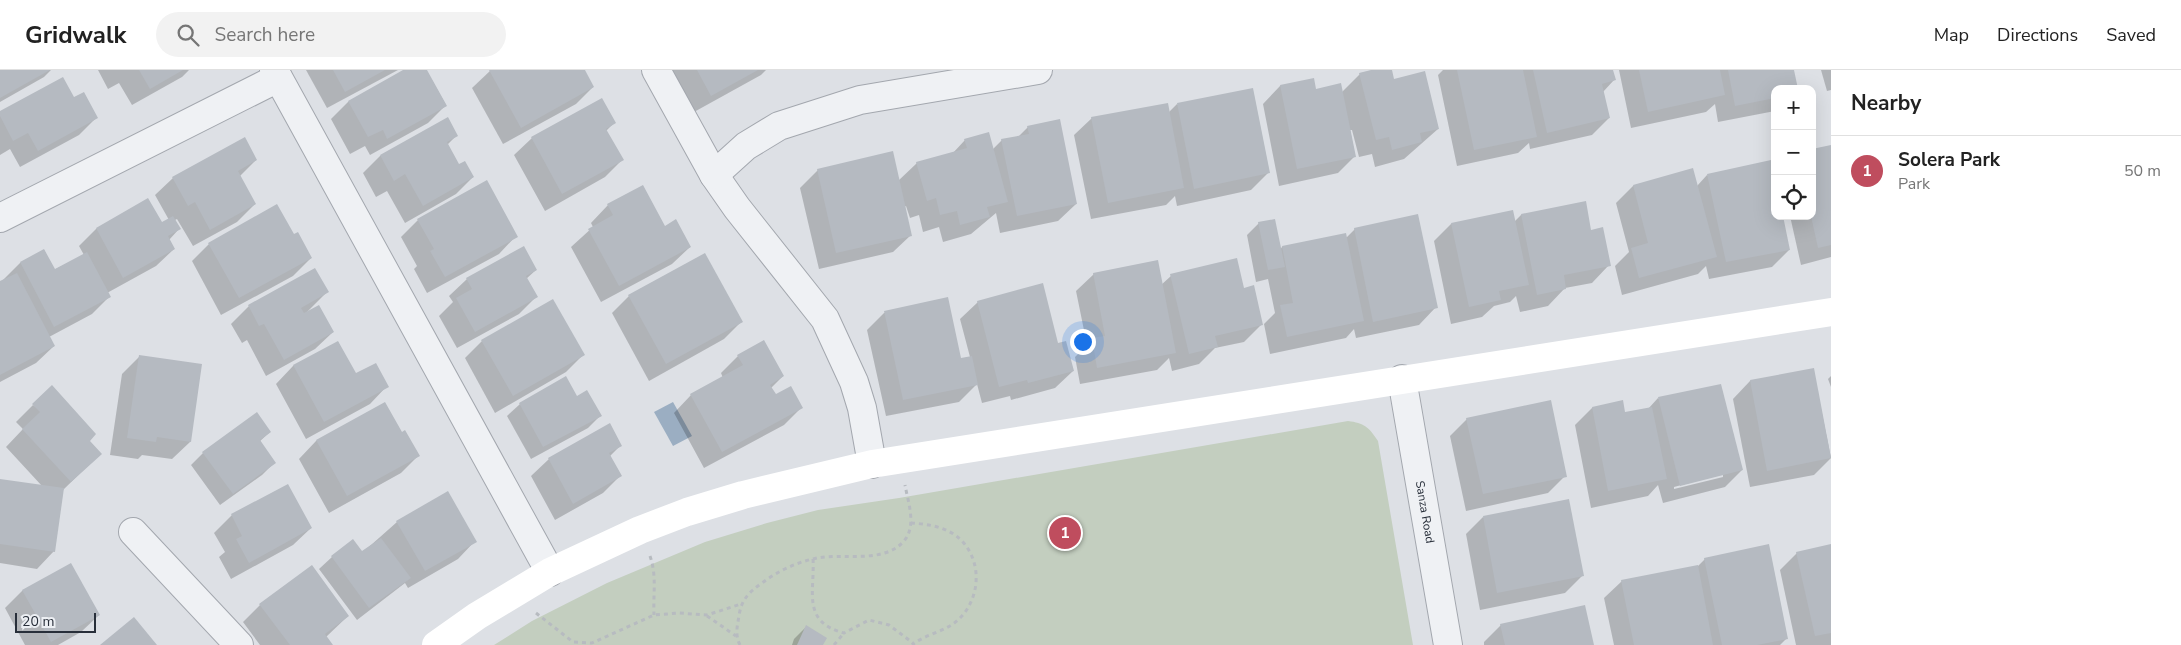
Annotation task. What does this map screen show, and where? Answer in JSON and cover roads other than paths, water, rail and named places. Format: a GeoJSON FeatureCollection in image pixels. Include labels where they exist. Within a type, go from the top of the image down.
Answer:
{"type":"FeatureCollection","features":[{"type":"Feature","properties":{"kind":"street"},"geometry":{"type":"LineString","coordinates":[[656,70],[714,175],[737,208],[825,319],[854,382],[862,408],[872,464]]}},
{"type":"Feature","properties":{"kind":"street"},"geometry":{"type":"LineString","coordinates":[[714,175],[746,146],[779,126],[860,100],[1038,70]]}},
{"type":"Feature","properties":{"kind":"street"},"geometry":{"type":"LineString","coordinates":[[1,215],[276,74],[550,572]]}},
{"type":"Feature","properties":{"kind":"street"},"geometry":{"type":"LineString","coordinates":[[436,645],[477,616],[550,572],[640,530],[687,512],[743,495],[872,464],[1831,312]]}},
{"type":"Feature","properties":{"kind":"street","name":"Sanza Road"},"geometry":{"type":"LineString","coordinates":[[1402,379],[1448,645]]}},
{"type":"Feature","properties":{"kind":"street"},"geometry":{"type":"LineString","coordinates":[[133,532],[239,645]]}},
{"type":"Feature","properties":{"kind":"water"},"geometry":{"type":"Polygon","coordinates":[[[673,402],[692,436],[673,446],[654,412],[673,402]]]}},
{"type":"Feature","properties":{"kind":"place","name":"Solera Park"},"geometry":{"type":"Point","coordinates":[1065,533]}}]}
